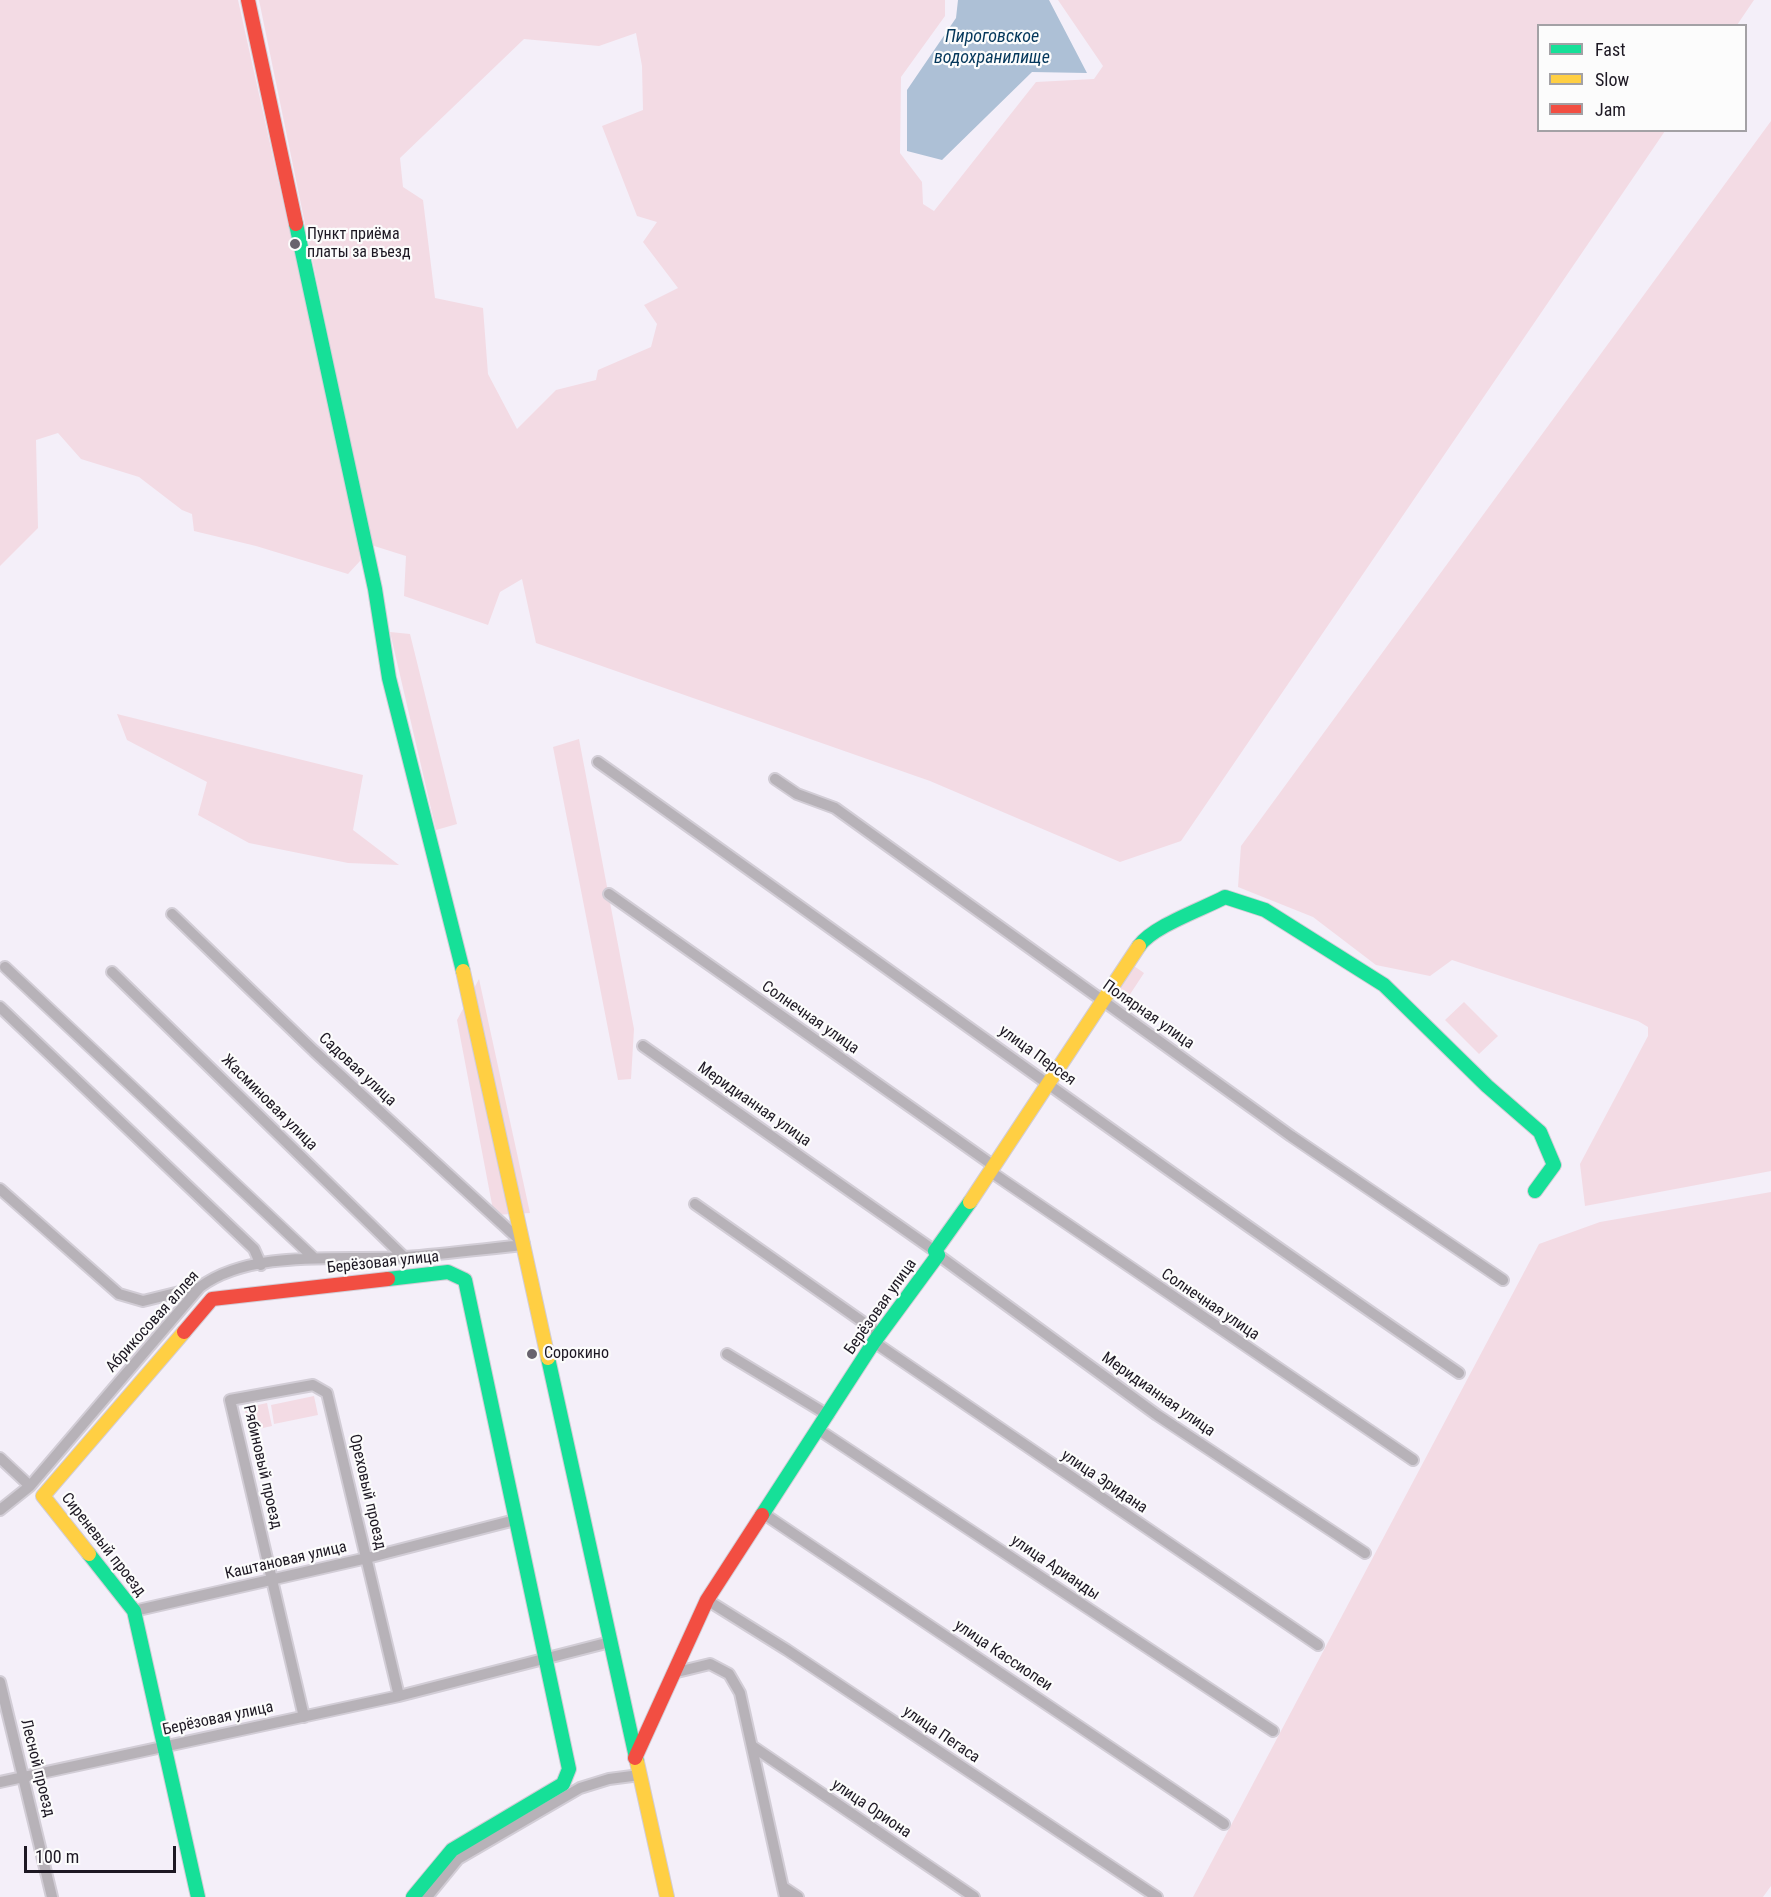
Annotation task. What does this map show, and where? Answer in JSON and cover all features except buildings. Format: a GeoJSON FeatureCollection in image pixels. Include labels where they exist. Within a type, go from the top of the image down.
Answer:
{"type":"FeatureCollection","features":[{"type":"Feature","properties":{"kind":"street"},"geometry":{"type":"LineString","coordinates":[[248,0],[375,590],[388,678],[454,937],[667,1897]]}},
{"type":"Feature","properties":{"kind":"street","name":"улица Персея"},"geometry":{"type":"LineString","coordinates":[[598,762],[1050,1083],[1273,1245],[1459,1374]]}},
{"type":"Feature","properties":{"kind":"street","name":"Полярная улица"},"geometry":{"type":"LineString","coordinates":[[775,779],[797,794],[835,808],[1104,1002],[1503,1280]]}},
{"type":"Feature","properties":{"kind":"street","name":"Солнечная улица"},"geometry":{"type":"LineString","coordinates":[[609,894],[992,1169],[1413,1460]]}},
{"type":"Feature","properties":{"kind":"street","name":"Берёзовая улица"},"geometry":{"type":"LineString","coordinates":[[635,1758],[707,1600],[877,1338],[1143,941],[1171,922],[1192,916],[1225,897],[1265,910],[1383,985],[1487,1086],[1513,1106],[1540,1132],[1554,1165],[1535,1191]]}},
{"type":"Feature","properties":{"kind":"street","name":"Садовая улица"},"geometry":{"type":"LineString","coordinates":[[172,914],[314,1051],[524,1245]]}},
{"type":"Feature","properties":{"kind":"street"},"geometry":{"type":"LineString","coordinates":[[5,967],[312,1257]]}},
{"type":"Feature","properties":{"kind":"street","name":"Жасминовая улица"},"geometry":{"type":"LineString","coordinates":[[111,972],[148,1005],[404,1257]]}},
{"type":"Feature","properties":{"kind":"street"},"geometry":{"type":"LineString","coordinates":[[0,1007],[254,1249],[261,1265]]}},
{"type":"Feature","properties":{"kind":"street","name":"Меридианная улица"},"geometry":{"type":"LineString","coordinates":[[644,1046],[936,1253],[1157,1415],[1365,1553]]}},
{"type":"Feature","properties":{"kind":"street"},"geometry":{"type":"LineString","coordinates":[[0,1189],[118,1294],[143,1301],[200,1287]]}},
{"type":"Feature","properties":{"kind":"street","name":"улица Эридана"},"geometry":{"type":"LineString","coordinates":[[695,1204],[877,1338],[1318,1645]]}},
{"type":"Feature","properties":{"kind":"street","name":"Абрикосовая аллея"},"geometry":{"type":"LineString","coordinates":[[0,1510],[30,1486],[200,1287],[217,1274],[312,1257],[404,1257],[524,1245]]}},
{"type":"Feature","properties":{"kind":"street","name":"Берёзовая улица"},"geometry":{"type":"LineString","coordinates":[[43,1496],[212,1299],[448,1272],[465,1280],[514,1520],[569,1769],[563,1784],[452,1850],[413,1897]]}},
{"type":"Feature","properties":{"kind":"street"},"geometry":{"type":"LineString","coordinates":[[727,1354],[828,1415]]}},
{"type":"Feature","properties":{"kind":"street","name":"Ореховый проезд"},"geometry":{"type":"LineString","coordinates":[[230,1400],[314,1385],[327,1392],[399,1696]]}},
{"type":"Feature","properties":{"kind":"street","name":"Рябиновый проезд"},"geometry":{"type":"LineString","coordinates":[[230,1400],[304,1717]]}},
{"type":"Feature","properties":{"kind":"street","name":"улица Арианды"},"geometry":{"type":"LineString","coordinates":[[819,1430],[1273,1731]]}},
{"type":"Feature","properties":{"kind":"street"},"geometry":{"type":"LineString","coordinates":[[0,1458],[30,1486]]}},
{"type":"Feature","properties":{"kind":"street","name":"Сиреневый проезд"},"geometry":{"type":"LineString","coordinates":[[43,1496],[134,1611],[198,1897]]}},
{"type":"Feature","properties":{"kind":"street","name":"улица Кассиопеи"},"geometry":{"type":"LineString","coordinates":[[764,1514],[1224,1824]]}},
{"type":"Feature","properties":{"kind":"street","name":"Каштановая улица"},"geometry":{"type":"LineString","coordinates":[[134,1611],[367,1558],[514,1520]]}},
{"type":"Feature","properties":{"kind":"street","name":"улица Пегаса"},"geometry":{"type":"LineString","coordinates":[[707,1600],[787,1650],[1157,1897]]}},
{"type":"Feature","properties":{"kind":"street","name":"Берёзовая улица"},"geometry":{"type":"LineString","coordinates":[[0,1782],[399,1696],[609,1642]]}},
{"type":"Feature","properties":{"kind":"street"},"geometry":{"type":"LineString","coordinates":[[673,1673],[710,1664],[729,1674],[740,1693],[784,1892],[798,1897]]}},
{"type":"Feature","properties":{"kind":"street","name":"Лесной проезд"},"geometry":{"type":"LineString","coordinates":[[0,1682],[52,1897]]}},
{"type":"Feature","properties":{"kind":"street","name":"улица Ориона"},"geometry":{"type":"LineString","coordinates":[[752,1746],[974,1897]]}},
{"type":"Feature","properties":{"kind":"street"},"geometry":{"type":"LineString","coordinates":[[427,1897],[458,1859],[570,1794],[609,1779],[640,1775]]}},
{"type":"Feature","properties":{"kind":"shaded area"},"geometry":{"type":"Polygon","coordinates":[[[0,0],[238,0],[358,538],[360,561],[348,574],[256,546],[194,531],[192,514],[182,510],[139,477],[81,459],[58,433],[36,440],[38,528],[0,566],[0,0]]]}},
{"type":"Feature","properties":{"kind":"shaded area"},"geometry":{"type":"Polygon","coordinates":[[[259,0],[945,0],[945,16],[901,77],[900,153],[922,182],[923,204],[934,211],[1036,82],[1094,79],[1103,66],[1058,0],[1754,0],[1738,24],[1537,24],[1537,132],[1664,132],[1181,841],[1120,862],[930,781],[536,643],[522,579],[500,592],[488,625],[404,596],[406,556],[371,545],[259,0]],[[636,33],[599,46],[524,39],[400,158],[403,187],[423,200],[435,298],[483,308],[488,374],[517,429],[556,390],[596,380],[598,370],[651,347],[657,324],[644,305],[678,288],[643,242],[657,222],[637,216],[602,126],[643,110],[642,66],[636,33]]]}},
{"type":"Feature","properties":{"kind":"shaded area"},"geometry":{"type":"Polygon","coordinates":[[[1771,121],[1771,1171],[1585,1206],[1580,1164],[1648,1036],[1648,1027],[1638,1021],[1452,960],[1430,976],[1376,965],[1313,917],[1238,887],[1241,846],[1771,121]]]}},
{"type":"Feature","properties":{"kind":"shaded area"},"geometry":{"type":"Polygon","coordinates":[[[390,632],[410,634],[457,824],[436,830],[390,632]]]}},
{"type":"Feature","properties":{"kind":"shaded area"},"geometry":{"type":"Polygon","coordinates":[[[117,714],[363,775],[353,830],[399,865],[348,863],[249,843],[198,815],[207,782],[127,740],[117,714]]]}},
{"type":"Feature","properties":{"kind":"shaded area"},"geometry":{"type":"Polygon","coordinates":[[[579,739],[634,1029],[631,1079],[618,1080],[553,747],[579,739]]]}},
{"type":"Feature","properties":{"kind":"shaded area"},"geometry":{"type":"Polygon","coordinates":[[[1134,966],[1144,973],[1125,1002],[1114,994],[1134,966]]]}},
{"type":"Feature","properties":{"kind":"shaded area"},"geometry":{"type":"Polygon","coordinates":[[[479,979],[530,1213],[494,1215],[457,1020],[479,979]]]}},
{"type":"Feature","properties":{"kind":"shaded area"},"geometry":{"type":"Polygon","coordinates":[[[1464,1002],[1498,1036],[1479,1054],[1445,1020],[1464,1002]]]}},
{"type":"Feature","properties":{"kind":"shaded area"},"geometry":{"type":"Polygon","coordinates":[[[1771,1192],[1771,1886],[1763,1897],[1193,1897],[1539,1244],[1600,1222],[1771,1192]]]}},
{"type":"Feature","properties":{"kind":"shaded area"},"geometry":{"type":"Polygon","coordinates":[[[314,1396],[318,1415],[274,1424],[271,1405],[314,1396]]]}},
{"type":"Feature","properties":{"kind":"shaded area"},"geometry":{"type":"Polygon","coordinates":[[[267,1403],[272,1426],[249,1431],[244,1408],[267,1403]]]}},
{"type":"Feature","properties":{"kind":"water","name":"Пироговское водохранилище"},"geometry":{"type":"Polygon","coordinates":[[[958,0],[1049,0],[1087,73],[1032,72],[942,160],[907,151],[907,90],[956,18],[958,0]]]}},
{"type":"Feature","properties":{"kind":"traffic: fast"},"geometry":{"type":"LineString","coordinates":[[296,224],[375,589],[389,678],[463,971]]}},
{"type":"Feature","properties":{"kind":"traffic: fast"},"geometry":{"type":"LineString","coordinates":[[1139,946],[1167,925],[1225,897],[1265,910],[1384,985],[1487,1086],[1540,1132],[1554,1165],[1535,1191]]}},
{"type":"Feature","properties":{"kind":"traffic: fast"},"geometry":{"type":"LineString","coordinates":[[762,1515],[874,1342],[938,1255],[935,1251],[970,1202]]}},
{"type":"Feature","properties":{"kind":"traffic: fast"},"geometry":{"type":"LineString","coordinates":[[388,1279],[448,1272],[465,1280],[569,1769],[563,1784],[452,1850],[413,1897]]}},
{"type":"Feature","properties":{"kind":"traffic: fast"},"geometry":{"type":"LineString","coordinates":[[548,1358],[637,1762]]}},
{"type":"Feature","properties":{"kind":"traffic: fast"},"geometry":{"type":"LineString","coordinates":[[89,1554],[134,1611],[198,1897]]}},
{"type":"Feature","properties":{"kind":"traffic: slow"},"geometry":{"type":"LineString","coordinates":[[970,1202],[1139,946]]}},
{"type":"Feature","properties":{"kind":"traffic: slow"},"geometry":{"type":"LineString","coordinates":[[463,971],[548,1358]]}},
{"type":"Feature","properties":{"kind":"traffic: slow"},"geometry":{"type":"LineString","coordinates":[[89,1554],[43,1496],[184,1332]]}},
{"type":"Feature","properties":{"kind":"traffic: slow"},"geometry":{"type":"LineString","coordinates":[[637,1762],[667,1897]]}},
{"type":"Feature","properties":{"kind":"traffic: jam"},"geometry":{"type":"LineString","coordinates":[[248,0],[296,224]]}},
{"type":"Feature","properties":{"kind":"traffic: jam"},"geometry":{"type":"LineString","coordinates":[[184,1332],[212,1299],[388,1279]]}},
{"type":"Feature","properties":{"kind":"traffic: jam"},"geometry":{"type":"LineString","coordinates":[[635,1758],[707,1600],[762,1515]]}},
{"type":"Feature","properties":{"kind":"place","name":"Пункт приёма платы за въезд"},"geometry":{"type":"Point","coordinates":[295,244]}},
{"type":"Feature","properties":{"kind":"place","name":"Сорокино"},"geometry":{"type":"Point","coordinates":[532,1354]}}]}
